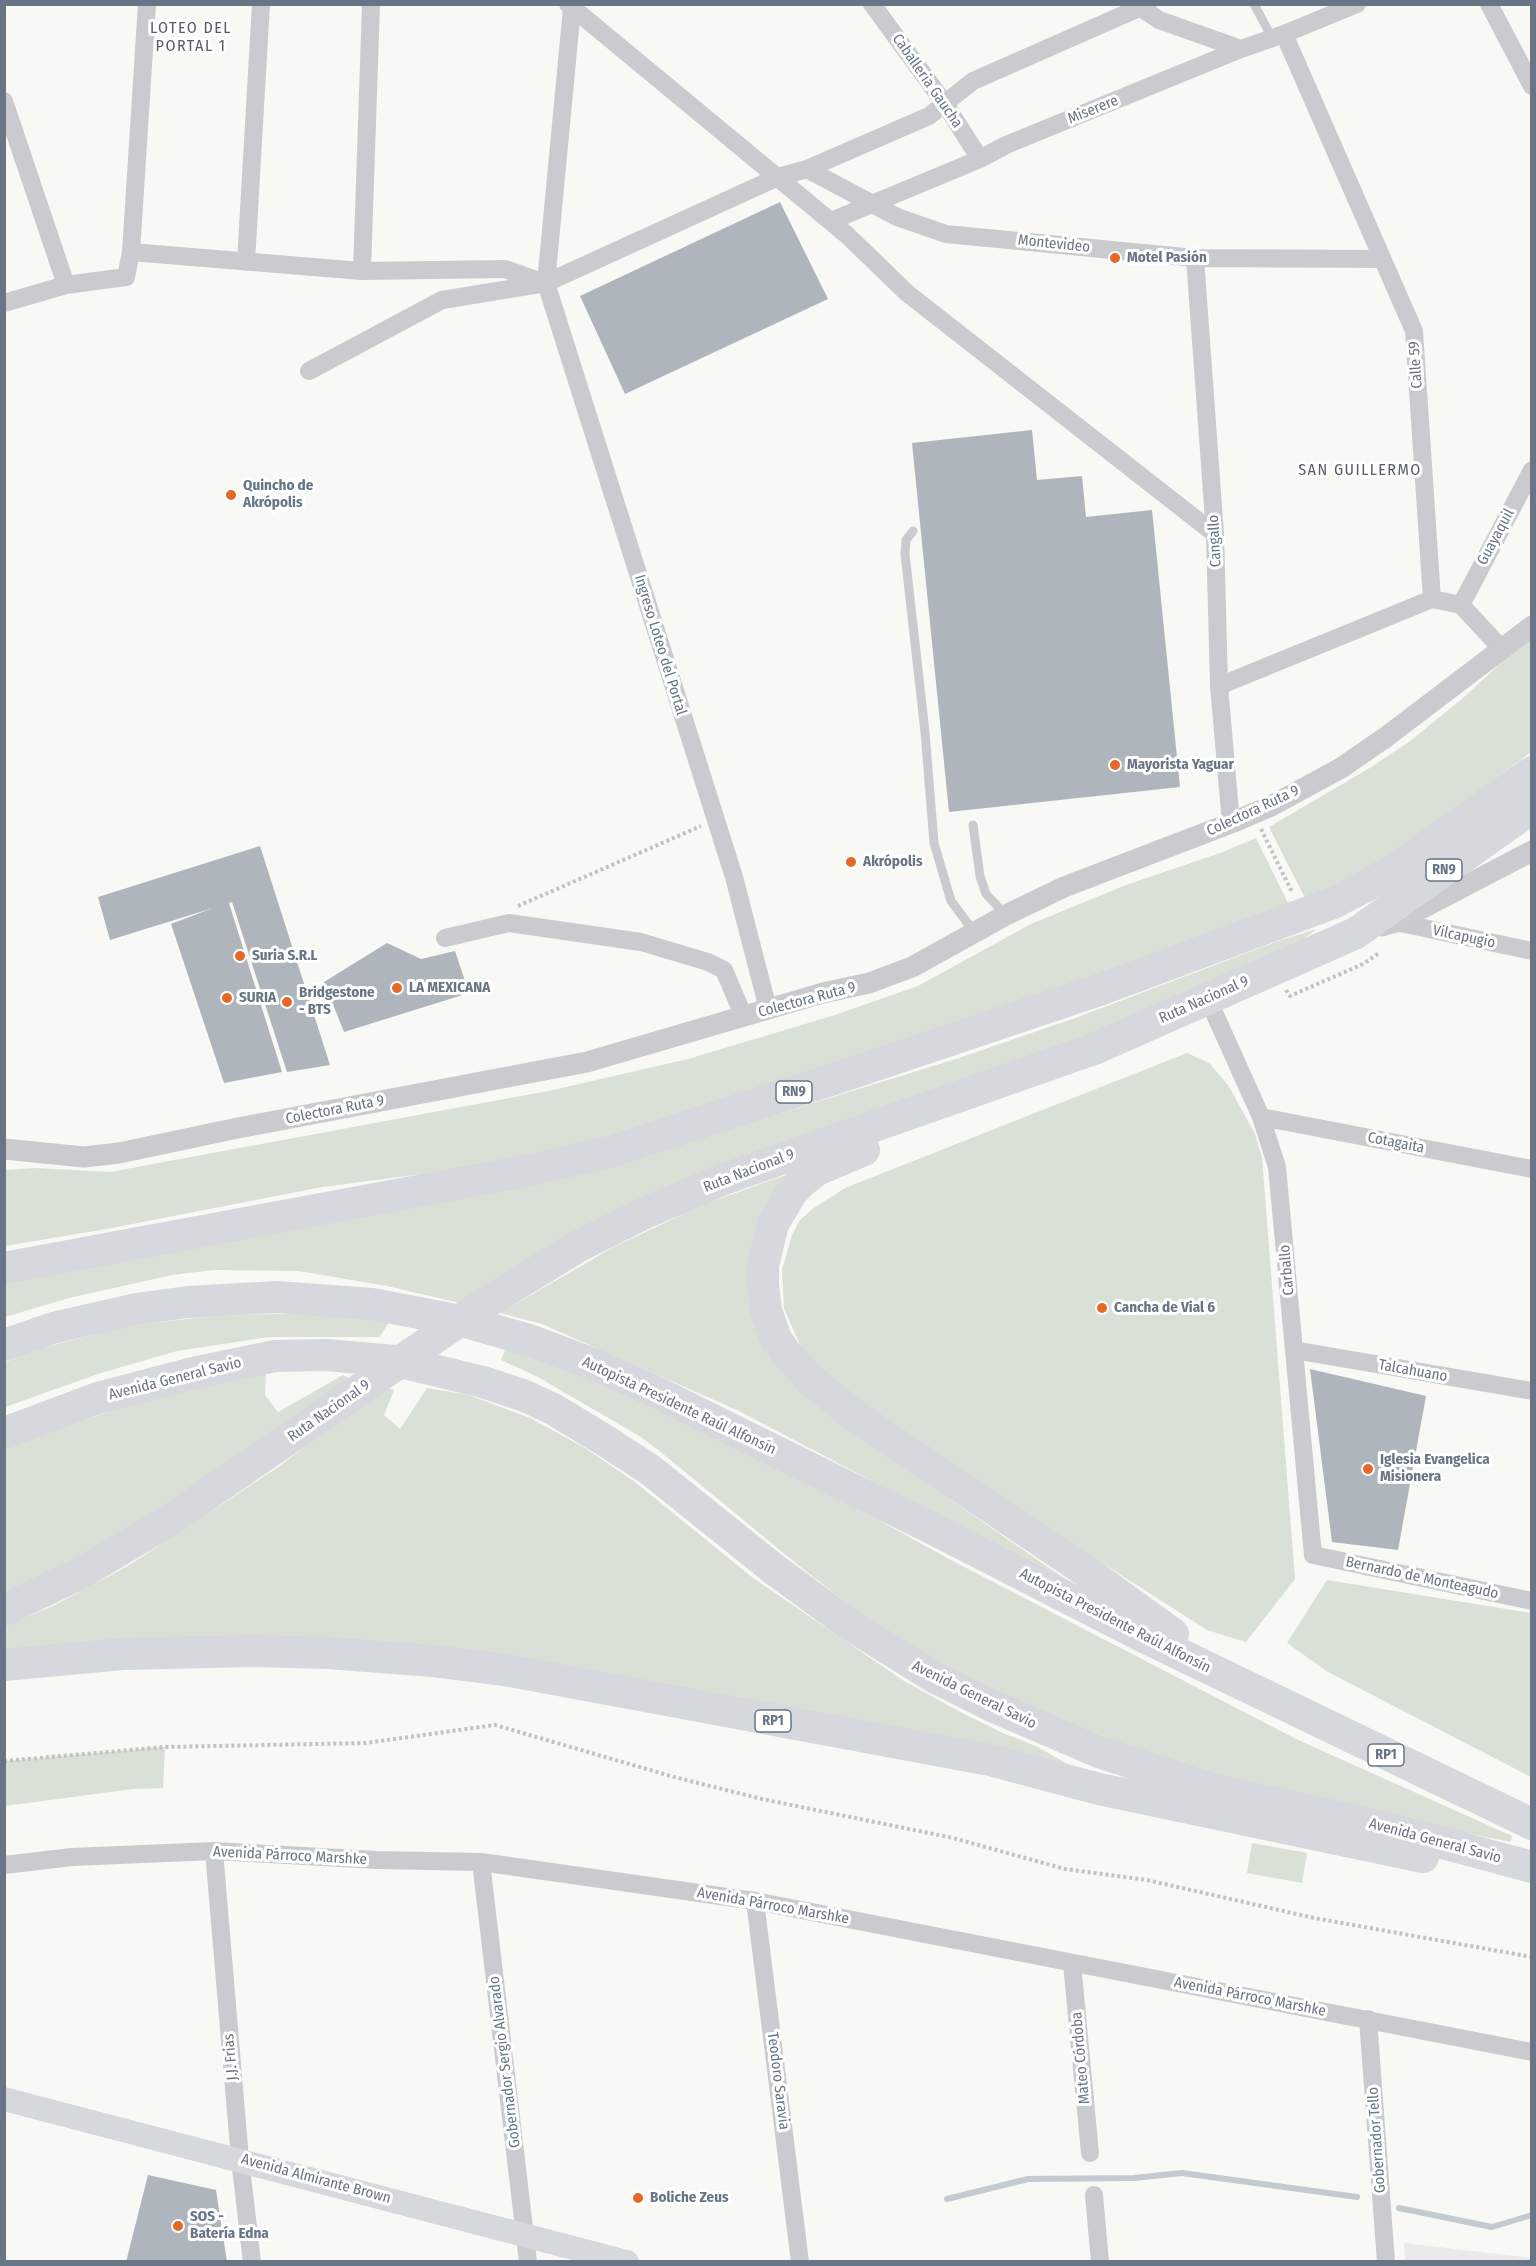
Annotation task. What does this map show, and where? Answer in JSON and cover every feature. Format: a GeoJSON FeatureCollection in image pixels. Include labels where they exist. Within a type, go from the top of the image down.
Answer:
{"type":"FeatureCollection","features":[{"type":"Feature","properties":{"kind":"highway","name":"RN9"},"geometry":{"type":"LineString","coordinates":[[4,1268],[531,1170],[612,1151],[834,1079],[1102,989],[1333,903],[1395,869],[1532,772]]}},
{"type":"Feature","properties":{"kind":"highway","name":"Ruta Nacional 9"},"geometry":{"type":"LineString","coordinates":[[4,1610],[83,1572],[170,1520],[481,1306],[577,1247],[647,1212],[724,1179],[1094,1049],[1208,999],[1368,943],[1532,808]]}},
{"type":"Feature","properties":{"kind":"highway"},"geometry":{"type":"LineString","coordinates":[[1094,1049],[1057,1076],[1016,1094],[855,1153],[817,1170],[792,1191],[773,1224],[763,1265],[766,1310],[776,1339],[786,1353],[811,1380],[847,1409],[1093,1576],[1241,1684]]}},
{"type":"Feature","properties":{"kind":"highway","name":"Autopista Presidente Raúl Alfonsín"},"geometry":{"type":"LineString","coordinates":[[4,1345],[53,1328],[96,1317],[188,1302],[276,1297],[372,1304],[466,1322],[529,1340],[652,1389],[1241,1684]]}},
{"type":"Feature","properties":{"kind":"highway","name":"Avenida General Savio"},"geometry":{"type":"LineString","coordinates":[[4,1433],[98,1398],[193,1373],[275,1356],[352,1356],[396,1361],[483,1382],[525,1396],[553,1409],[601,1438],[658,1476],[775,1570],[850,1625],[934,1677],[992,1706],[1099,1752],[1211,1789],[1383,1827],[1532,1867]]}},
{"type":"Feature","properties":{"kind":"highway","name":"RP1"},"geometry":{"type":"LineString","coordinates":[[4,1665],[123,1654],[252,1651],[328,1653],[434,1661],[504,1670],[990,1761],[1099,1789],[1353,1844],[1532,1876]]}},
{"type":"Feature","properties":{"kind":"highway","name":"RP1"},"geometry":{"type":"LineString","coordinates":[[1241,1684],[1532,1824]]}},
{"type":"Feature","properties":{"kind":"main road","name":"Avenida Almirante Brown"},"geometry":{"type":"LineString","coordinates":[[4,2098],[627,2262]]}},
{"type":"Feature","properties":{"kind":"street"},"geometry":{"type":"LineString","coordinates":[[4,303],[66,285],[126,277],[131,252],[147,4]]}},
{"type":"Feature","properties":{"kind":"street"},"geometry":{"type":"LineString","coordinates":[[246,262],[261,4]]}},
{"type":"Feature","properties":{"kind":"street"},"geometry":{"type":"LineString","coordinates":[[362,271],[371,4]]}},
{"type":"Feature","properties":{"kind":"street","name":"Caballeria Gaucha"},"geometry":{"type":"LineString","coordinates":[[872,4],[945,104],[980,159]]}},
{"type":"Feature","properties":{"kind":"street","name":"Miserere"},"geometry":{"type":"LineString","coordinates":[[831,221],[980,159],[1006,145],[1357,4]]}},
{"type":"Feature","properties":{"kind":"street"},"geometry":{"type":"LineString","coordinates":[[1489,4],[1532,86]]}},
{"type":"Feature","properties":{"kind":"street"},"geometry":{"type":"LineString","coordinates":[[546,283],[570,6]]}},
{"type":"Feature","properties":{"kind":"street"},"geometry":{"type":"LineString","coordinates":[[570,6],[831,221],[907,293],[1215,534]]}},
{"type":"Feature","properties":{"kind":"street"},"geometry":{"type":"LineString","coordinates":[[309,371],[442,300],[546,283],[778,177],[807,170],[929,116],[973,81],[1141,6],[1159,20],[1241,49]]}},
{"type":"Feature","properties":{"kind":"street","name":"Calle 59"},"geometry":{"type":"LineString","coordinates":[[1278,36],[1413,331],[1432,600]]}},
{"type":"Feature","properties":{"kind":"street"},"geometry":{"type":"LineString","coordinates":[[4,101],[66,285]]}},
{"type":"Feature","properties":{"kind":"street","name":"Montevideo"},"geometry":{"type":"LineString","coordinates":[[807,170],[897,217],[946,234],[1195,258],[1382,260]]}},
{"type":"Feature","properties":{"kind":"street"},"geometry":{"type":"LineString","coordinates":[[131,252],[362,271],[505,270],[546,283]]}},
{"type":"Feature","properties":{"kind":"street","name":"Cangallo"},"geometry":{"type":"LineString","coordinates":[[1195,258],[1215,534],[1219,686],[1231,823]]}},
{"type":"Feature","properties":{"kind":"street","name":"Ingreso Loteo del Portal"},"geometry":{"type":"LineString","coordinates":[[546,283],[735,877],[768,1009]]}},
{"type":"Feature","properties":{"kind":"street","name":"Guayaquil"},"geometry":{"type":"LineString","coordinates":[[1461,605],[1532,470]]}},
{"type":"Feature","properties":{"kind":"street"},"geometry":{"type":"LineString","coordinates":[[1219,686],[1432,600],[1461,605],[1501,648]]}},
{"type":"Feature","properties":{"kind":"street","name":"Colectora Ruta 9"},"geometry":{"type":"LineString","coordinates":[[4,1149],[84,1157],[119,1153],[238,1128],[587,1062],[823,993],[869,983],[912,967],[1006,915],[1064,887],[1271,806],[1341,768],[1431,704],[1532,626]]}},
{"type":"Feature","properties":{"kind":"street"},"geometry":{"type":"LineString","coordinates":[[1368,943],[1396,922],[1532,851]]}},
{"type":"Feature","properties":{"kind":"street","name":"Vilcapugio"},"geometry":{"type":"LineString","coordinates":[[1396,922],[1532,951]]}},
{"type":"Feature","properties":{"kind":"street"},"geometry":{"type":"LineString","coordinates":[[446,938],[509,923],[641,942],[724,970],[744,1017]]}},
{"type":"Feature","properties":{"kind":"street","name":"Carballo"},"geometry":{"type":"LineString","coordinates":[[1208,999],[1261,1117],[1273,1149],[1279,1180],[1313,1555]]}},
{"type":"Feature","properties":{"kind":"street","name":"Cotagaita"},"geometry":{"type":"LineString","coordinates":[[1261,1117],[1532,1169]]}},
{"type":"Feature","properties":{"kind":"street","name":"Talcahuano"},"geometry":{"type":"LineString","coordinates":[[1294,1350],[1532,1392]]}},
{"type":"Feature","properties":{"kind":"street","name":"Bernardo de Monteagudo"},"geometry":{"type":"LineString","coordinates":[[1313,1555],[1532,1601]]}},
{"type":"Feature","properties":{"kind":"street","name":"Avenida Párroco Marshke"},"geometry":{"type":"LineString","coordinates":[[4,1865],[72,1857],[214,1851],[376,1860],[481,1862],[755,1901],[1532,2052]]}},
{"type":"Feature","properties":{"kind":"street","name":"J.J. Frias"},"geometry":{"type":"LineString","coordinates":[[214,1851],[240,2159],[252,2262]]}},
{"type":"Feature","properties":{"kind":"street","name":"Gobernador Sergio Alvarado"},"geometry":{"type":"LineString","coordinates":[[481,1862],[528,2262]]}},
{"type":"Feature","properties":{"kind":"street","name":"Teodoro Saravia"},"geometry":{"type":"LineString","coordinates":[[755,1901],[801,2262]]}},
{"type":"Feature","properties":{"kind":"street","name":"Mateo Córdoba"},"geometry":{"type":"LineString","coordinates":[[1072,1964],[1090,2153]]}},
{"type":"Feature","properties":{"kind":"street","name":"Gobernador Tello"},"geometry":{"type":"LineString","coordinates":[[1368,2019],[1386,2262]]}},
{"type":"Feature","properties":{"kind":"street"},"geometry":{"type":"LineString","coordinates":[[1094,2195],[1100,2262]]}},
{"type":"Feature","properties":{"kind":"lane"},"geometry":{"type":"LineString","coordinates":[[1254,4],[1278,36]]}},
{"type":"Feature","properties":{"kind":"lane"},"geometry":{"type":"LineString","coordinates":[[913,531],[906,540],[905,554],[926,732],[934,843],[951,901],[975,933]]}},
{"type":"Feature","properties":{"kind":"lane"},"geometry":{"type":"LineString","coordinates":[[974,825],[980,876],[986,894],[1006,915]]}},
{"type":"Feature","properties":{"kind":"path"},"geometry":{"type":"LineString","coordinates":[[510,909],[715,820]]}},
{"type":"Feature","properties":{"kind":"path"},"geometry":{"type":"LineString","coordinates":[[1264,834],[1295,898]]}},
{"type":"Feature","properties":{"kind":"path"},"geometry":{"type":"LineString","coordinates":[[1294,985],[1285,988],[1290,996],[1364,964],[1368,943]]}},
{"type":"Feature","properties":{"kind":"path"},"geometry":{"type":"LineString","coordinates":[[4,1761],[165,1747],[366,1743],[495,1725],[674,1777],[762,1799],[953,1838],[1065,1869],[1147,1880],[1314,1918],[1532,1957]]}},
{"type":"Feature","properties":{"kind":"shaded area"},"geometry":{"type":"Polygon","coordinates":[[[1531,640],[1531,752],[1413,840],[1356,877],[1306,900],[1269,827],[1368,769],[1409,742],[1463,698],[1514,651],[1531,640]]]}},
{"type":"Feature","properties":{"kind":"shaded area"},"geometry":{"type":"Polygon","coordinates":[[[1256,838],[1290,907],[964,1023],[578,1145],[492,1165],[322,1187],[112,1228],[5,1246],[4,1170],[36,1168],[110,1172],[553,1090],[688,1059],[832,1016],[918,986],[1031,924],[1126,885],[1220,853],[1256,838]]]}},
{"type":"Feature","properties":{"kind":"shaded area"},"geometry":{"type":"Polygon","coordinates":[[[1317,929],[1286,952],[460,1303],[387,1286],[299,1271],[214,1270],[172,1275],[69,1298],[5,1317],[5,1281],[619,1163],[959,1058],[1078,1017],[1281,940],[1317,929]]]}},
{"type":"Feature","properties":{"kind":"shaded area"},"geometry":{"type":"Polygon","coordinates":[[[1187,1053],[1209,1063],[1228,1085],[1255,1134],[1262,1157],[1295,1579],[1246,1642],[1207,1630],[913,1442],[846,1392],[803,1351],[784,1309],[782,1270],[792,1235],[800,1220],[811,1210],[845,1188],[1187,1053]]]}},
{"type":"Feature","properties":{"kind":"shaded area"},"geometry":{"type":"Polygon","coordinates":[[[791,1173],[752,1280],[854,1433],[1113,1612],[948,1521],[739,1411],[542,1324],[500,1313],[612,1248],[700,1206],[791,1173]]]}},
{"type":"Feature","properties":{"kind":"shaded area"},"geometry":{"type":"Polygon","coordinates":[[[333,1314],[390,1320],[380,1337],[269,1337],[177,1351],[101,1373],[5,1407],[5,1362],[42,1348],[149,1323],[216,1316],[333,1314]]]}},
{"type":"Feature","properties":{"kind":"shaded area"},"geometry":{"type":"Polygon","coordinates":[[[506,1347],[599,1381],[770,1460],[949,1559],[1296,1739],[1512,1836],[1511,1842],[1209,1779],[981,1687],[887,1634],[641,1437],[536,1376],[501,1360],[506,1347]]]}},
{"type":"Feature","properties":{"kind":"shaded area"},"geometry":{"type":"Polygon","coordinates":[[[266,1373],[265,1395],[278,1412],[343,1375],[352,1380],[262,1446],[90,1553],[5,1599],[5,1448],[186,1387],[266,1373]]]}},
{"type":"Feature","properties":{"kind":"shaded area"},"geometry":{"type":"Polygon","coordinates":[[[383,1387],[394,1390],[384,1415],[400,1429],[427,1388],[469,1395],[530,1418],[585,1448],[635,1482],[753,1578],[904,1681],[962,1713],[1038,1747],[1074,1768],[626,1679],[5,1654],[4,1626],[51,1607],[128,1566],[277,1468],[383,1387]]]}},
{"type":"Feature","properties":{"kind":"shaded area"},"geometry":{"type":"Polygon","coordinates":[[[1327,1580],[1531,1613],[1531,1777],[1328,1672],[1287,1643],[1327,1580]]]}},
{"type":"Feature","properties":{"kind":"shaded area"},"geometry":{"type":"Polygon","coordinates":[[[165,1747],[163,1788],[133,1789],[5,1806],[5,1761],[165,1747]]]}},
{"type":"Feature","properties":{"kind":"shaded area"},"geometry":{"type":"Polygon","coordinates":[[[1252,1843],[1307,1853],[1302,1883],[1247,1873],[1252,1843]]]}},
{"type":"Feature","properties":{"kind":"shaded area"},"geometry":{"type":"Polygon","coordinates":[[[1404,2243],[1531,2258],[1531,2261],[1405,2261],[1404,2243]]]}},
{"type":"Feature","properties":{"kind":"building"},"geometry":{"type":"Polygon","coordinates":[[[780,202],[828,299],[625,394],[580,296],[780,202]]]}},
{"type":"Feature","properties":{"kind":"building"},"geometry":{"type":"Polygon","coordinates":[[[1032,430],[1037,480],[1082,476],[1086,517],[1152,510],[1180,787],[949,812],[912,443],[1032,430]]]}},
{"type":"Feature","properties":{"kind":"building"},"geometry":{"type":"Polygon","coordinates":[[[260,846],[330,1065],[287,1072],[232,902],[229,903],[282,1072],[224,1083],[171,924],[213,908],[110,940],[98,897],[260,846]]]}},
{"type":"Feature","properties":{"kind":"building","name":"LA MEXICANA"},"geometry":{"type":"Polygon","coordinates":[[[387,943],[421,959],[455,951],[469,993],[344,1032],[324,982],[387,943]]]}},
{"type":"Feature","properties":{"kind":"building","name":"Iglesia Evangelica Misionera"},"geometry":{"type":"Polygon","coordinates":[[[1310,1369],[1426,1396],[1398,1550],[1332,1542],[1310,1369]]]}},
{"type":"Feature","properties":{"kind":"building","name":"SOS - Batería Edna"},"geometry":{"type":"Polygon","coordinates":[[[148,2175],[216,2190],[227,2262],[126,2262],[148,2175]]]}},
{"type":"Feature","properties":{"kind":"waterway"},"geometry":{"type":"LineString","coordinates":[[947,2199],[1028,2179],[1134,2178],[1182,2173],[1357,2197]]}},
{"type":"Feature","properties":{"kind":"waterway"},"geometry":{"type":"LineString","coordinates":[[1399,2208],[1492,2227],[1532,2215]]}},
{"type":"Feature","properties":{"kind":"place","name":"Motel Pasión"},"geometry":{"type":"Point","coordinates":[1115,258]}},
{"type":"Feature","properties":{"kind":"place","name":"Quincho de Akrópolis"},"geometry":{"type":"Point","coordinates":[231,495]}},
{"type":"Feature","properties":{"kind":"place","name":"Mayorista Yaguar"},"geometry":{"type":"Point","coordinates":[1115,765]}},
{"type":"Feature","properties":{"kind":"place","name":"Akrópolis"},"geometry":{"type":"Point","coordinates":[851,862]}},
{"type":"Feature","properties":{"kind":"place","name":"Suria S.R.L"},"geometry":{"type":"Point","coordinates":[240,956]}},
{"type":"Feature","properties":{"kind":"place","name":"LA MEXICANA"},"geometry":{"type":"Point","coordinates":[397,988]}},
{"type":"Feature","properties":{"kind":"place","name":"SURIA"},"geometry":{"type":"Point","coordinates":[227,998]}},
{"type":"Feature","properties":{"kind":"place","name":"Bridgestone - BTS"},"geometry":{"type":"Point","coordinates":[287,1002]}},
{"type":"Feature","properties":{"kind":"place","name":"Cancha de Vial 6"},"geometry":{"type":"Point","coordinates":[1102,1308]}},
{"type":"Feature","properties":{"kind":"place","name":"Iglesia Evangelica Misionera"},"geometry":{"type":"Point","coordinates":[1368,1469]}},
{"type":"Feature","properties":{"kind":"place","name":"Boliche Zeus"},"geometry":{"type":"Point","coordinates":[638,2198]}},
{"type":"Feature","properties":{"kind":"place","name":"SOS - Batería Edna"},"geometry":{"type":"Point","coordinates":[178,2226]}},
{"type":"Feature","properties":{"kind":"district","name":"LOTEO DEL PORTAL 1"},"geometry":{"type":"Point","coordinates":[191,38]}},
{"type":"Feature","properties":{"kind":"district","name":"SAN GUILLERMO"},"geometry":{"type":"Point","coordinates":[1360,471]}}]}
